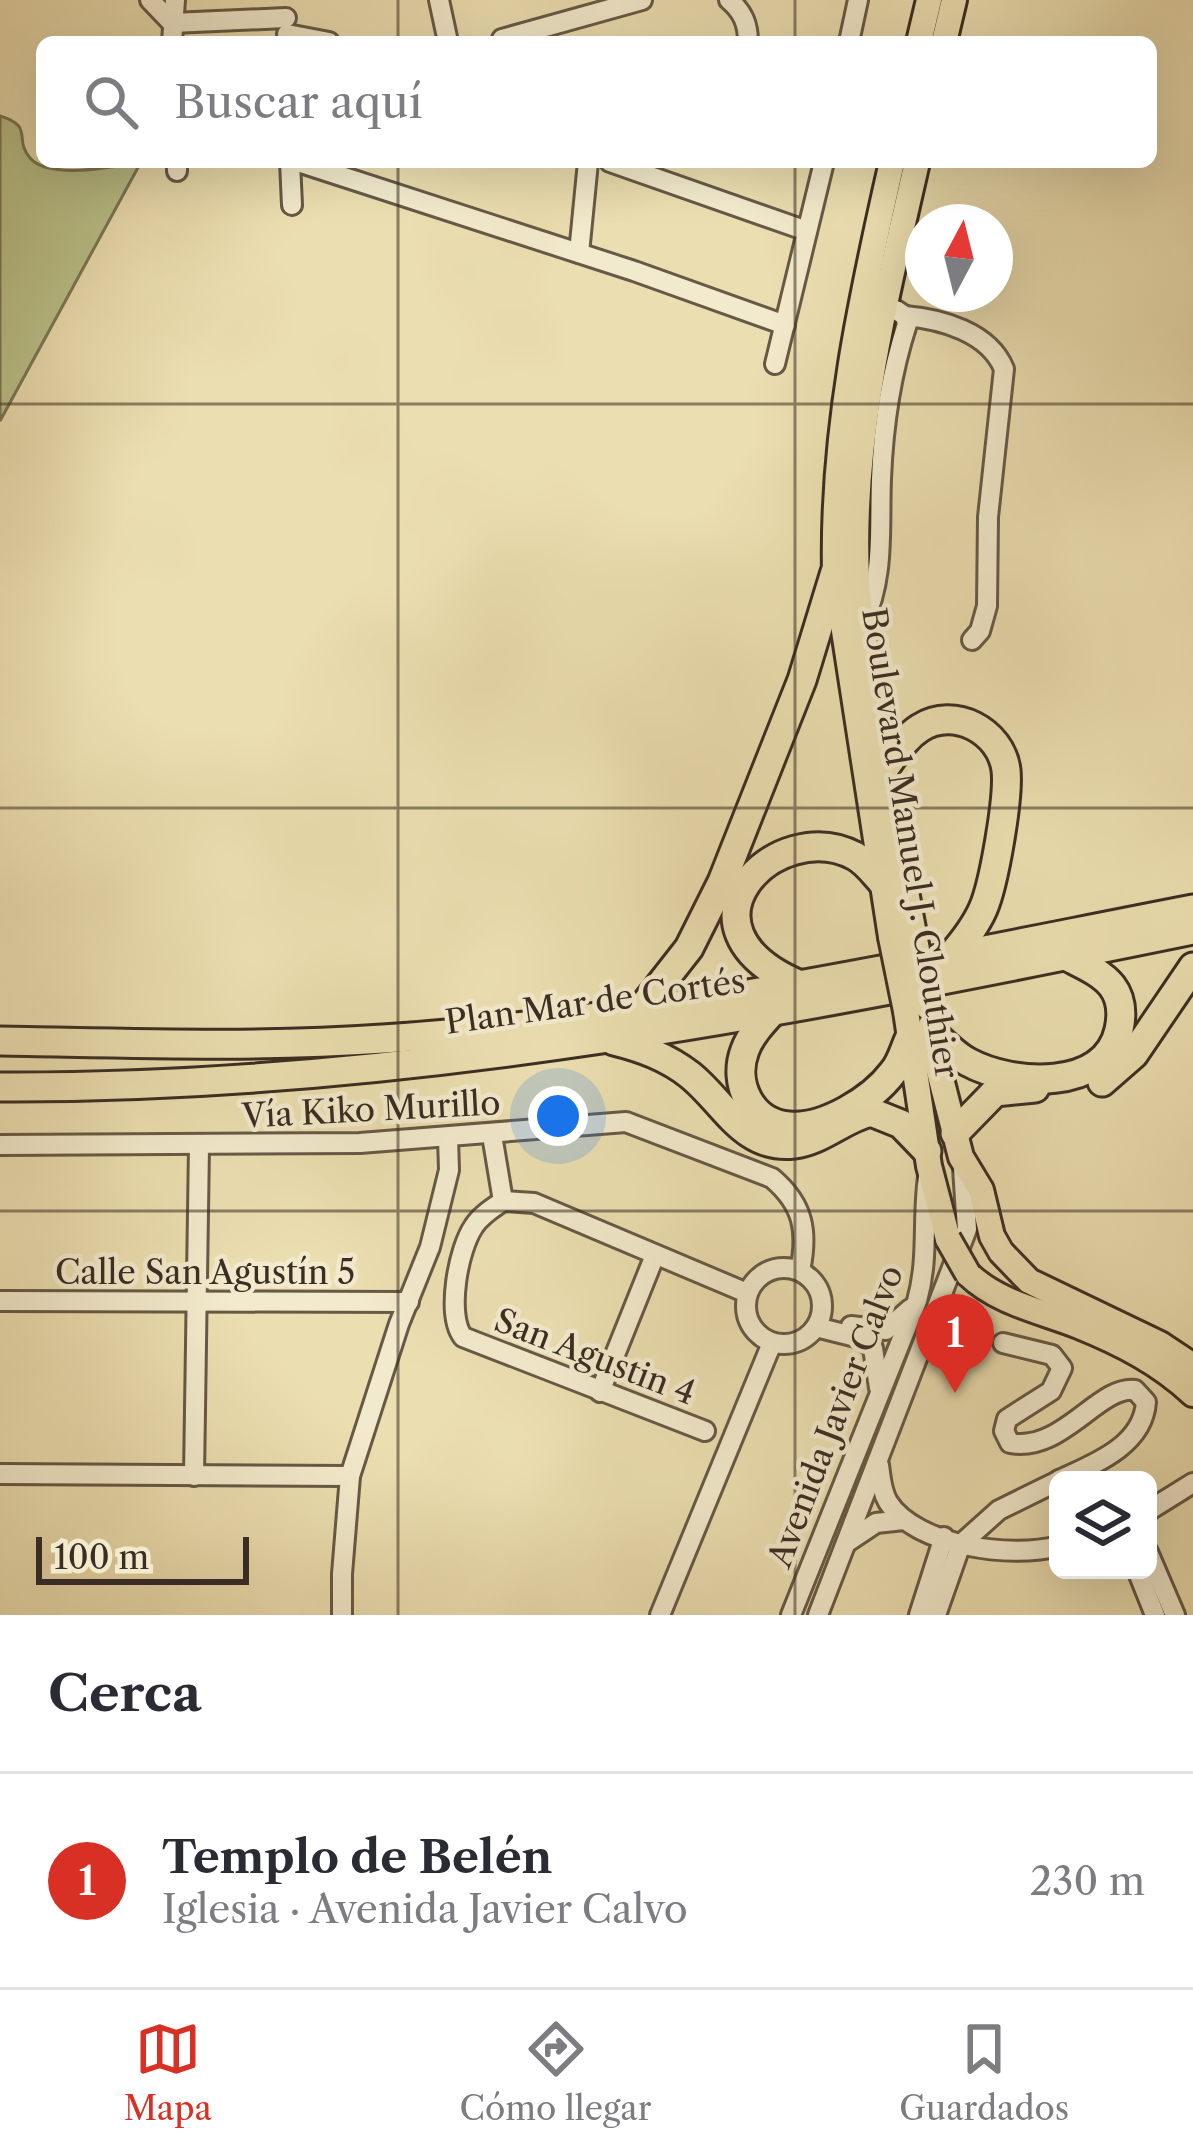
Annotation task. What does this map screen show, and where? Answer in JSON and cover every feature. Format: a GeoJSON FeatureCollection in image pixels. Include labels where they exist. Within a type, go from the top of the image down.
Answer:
{"type":"FeatureCollection","features":[{"type":"Feature","properties":{"kind":"highway"},"geometry":{"type":"LineString","coordinates":[[642,1008],[689,948],[722,882],[802,680],[835,572]]}},
{"type":"Feature","properties":{"kind":"highway"},"geometry":{"type":"LineString","coordinates":[[883,770],[908,737],[929,723],[946,719],[980,729],[993,740],[1003,759],[1004,803],[986,903],[970,934],[951,956]]}},
{"type":"Feature","properties":{"kind":"highway"},"geometry":{"type":"LineString","coordinates":[[800,985],[752,957],[740,937],[737,898],[749,876],[792,853],[835,849],[854,855],[882,882]]}},
{"type":"Feature","properties":{"kind":"highway","name":"Plan Mar de Cortés"},"geometry":{"type":"LineString","coordinates":[[0,1041],[381,1040],[800,985],[1193,909]]}},
{"type":"Feature","properties":{"kind":"highway","name":"Plan Mar de Cortés"},"geometry":{"type":"LineString","coordinates":[[0,1087],[268,1079],[604,1039],[772,1012],[1193,930]]}},
{"type":"Feature","properties":{"kind":"highway"},"geometry":{"type":"LineString","coordinates":[[772,1012],[746,1047],[741,1082],[755,1110],[781,1125],[819,1121],[852,1106],[897,1068],[919,1023],[972,1064],[992,1071],[1055,1079],[1081,1075],[1099,1064],[1116,1042],[1120,1000],[1102,976],[1066,956]]}},
{"type":"Feature","properties":{"kind":"highway"},"geometry":{"type":"LineString","coordinates":[[958,1145],[994,1092],[1015,1087],[1077,1088],[1113,1075],[1134,1054],[1193,967]]}},
{"type":"Feature","properties":{"kind":"highway"},"geometry":{"type":"LineString","coordinates":[[604,1039],[641,1048],[673,1063],[693,1077],[736,1124],[771,1142],[797,1144],[861,1114],[879,1112],[901,1124],[928,1159]]}},
{"type":"Feature","properties":{"kind":"main road"},"geometry":{"type":"LineString","coordinates":[[920,36],[929,0]]}},
{"type":"Feature","properties":{"kind":"main road"},"geometry":{"type":"LineString","coordinates":[[945,36],[954,0]]}},
{"type":"Feature","properties":{"kind":"main road","name":"Boulevard Manuel J. Clouthier"},"geometry":{"type":"LineString","coordinates":[[891,168],[843,398],[836,459],[835,572],[882,882],[902,935]]}},
{"type":"Feature","properties":{"kind":"main road","name":"Boulevard Manuel J. Clouthier"},"geometry":{"type":"LineString","coordinates":[[916,168],[895,310],[859,471],[857,580],[902,935],[919,1023],[958,1145],[981,1190],[992,1236],[1012,1266],[1047,1292],[1126,1326],[1193,1366]]}},
{"type":"Feature","properties":{"kind":"main road","name":"Boulevard Manuel J. Clouthier"},"geometry":{"type":"LineString","coordinates":[[919,1023],[928,1159],[948,1239],[968,1274],[1000,1297],[1145,1357],[1193,1394]]}},
{"type":"Feature","properties":{"kind":"street"},"geometry":{"type":"LineString","coordinates":[[150,0],[172,32]]}},
{"type":"Feature","properties":{"kind":"street"},"geometry":{"type":"LineString","coordinates":[[172,32],[175,0]]}},
{"type":"Feature","properties":{"kind":"street"},"geometry":{"type":"LineString","coordinates":[[439,0],[447,36]]}},
{"type":"Feature","properties":{"kind":"street"},"geometry":{"type":"LineString","coordinates":[[509,36],[642,0]]}},
{"type":"Feature","properties":{"kind":"street"},"geometry":{"type":"LineString","coordinates":[[729,0],[740,9],[748,36]]}},
{"type":"Feature","properties":{"kind":"street"},"geometry":{"type":"LineString","coordinates":[[842,0],[849,36]]}},
{"type":"Feature","properties":{"kind":"street"},"geometry":{"type":"LineString","coordinates":[[849,36],[858,0]]}},
{"type":"Feature","properties":{"kind":"street"},"geometry":{"type":"LineString","coordinates":[[172,32],[286,23],[315,36]]}},
{"type":"Feature","properties":{"kind":"street"},"geometry":{"type":"LineString","coordinates":[[292,205],[294,168]]}},
{"type":"Feature","properties":{"kind":"street"},"geometry":{"type":"LineString","coordinates":[[313,168],[579,253],[785,326]]}},
{"type":"Feature","properties":{"kind":"street"},"geometry":{"type":"LineString","coordinates":[[579,253],[587,168]]}},
{"type":"Feature","properties":{"kind":"street"},"geometry":{"type":"LineString","coordinates":[[627,168],[807,231]]}},
{"type":"Feature","properties":{"kind":"street"},"geometry":{"type":"LineString","coordinates":[[775,364],[823,168]]}},
{"type":"Feature","properties":{"kind":"street"},"geometry":{"type":"LineString","coordinates":[[895,310],[951,325],[992,350],[1004,369],[988,517],[987,606],[980,631],[972,640]]}},
{"type":"Feature","properties":{"kind":"street","name":"Vía Kiko Murillo"},"geometry":{"type":"LineString","coordinates":[[0,1145],[199,1146],[448,1138],[626,1122],[772,1178],[796,1204],[804,1224],[800,1271]]}},
{"type":"Feature","properties":{"kind":"street"},"geometry":{"type":"LineString","coordinates":[[492,1136],[503,1201],[534,1203],[747,1293]]}},
{"type":"Feature","properties":{"kind":"street"},"geometry":{"type":"LineString","coordinates":[[342,1615],[350,1476],[430,1247],[449,1170],[448,1138]]}},
{"type":"Feature","properties":{"kind":"street","name":"Avenida Javier Calvo"},"geometry":{"type":"LineString","coordinates":[[818,1615],[967,1229],[958,1145]]}},
{"type":"Feature","properties":{"kind":"street"},"geometry":{"type":"LineString","coordinates":[[194,1476],[199,1146]]}},
{"type":"Feature","properties":{"kind":"street","name":"Avenida Javier Calvo"},"geometry":{"type":"LineString","coordinates":[[791,1615],[917,1301],[926,1263],[923,1211],[928,1159]]}},
{"type":"Feature","properties":{"kind":"street","name":"San Agustin 4"},"geometry":{"type":"LineString","coordinates":[[503,1201],[473,1228],[463,1251],[453,1320],[463,1337],[705,1431]]}},
{"type":"Feature","properties":{"kind":"street"},"geometry":{"type":"LineString","coordinates":[[600,1391],[655,1255]]}},
{"type":"Feature","properties":{"kind":"street"},"geometry":{"type":"LineString","coordinates":[[775,1269],[800,1271],[820,1294],[819,1321],[797,1342],[772,1343],[761,1338],[746,1318],[747,1293],[763,1274],[775,1269]]}},
{"type":"Feature","properties":{"kind":"street","name":"Calle San Agustín 5"},"geometry":{"type":"LineString","coordinates":[[0,1301],[409,1303]]}},
{"type":"Feature","properties":{"kind":"street"},"geometry":{"type":"LineString","coordinates":[[819,1321],[878,1332],[892,1328],[917,1301]]}},
{"type":"Feature","properties":{"kind":"street"},"geometry":{"type":"LineString","coordinates":[[819,1321],[874,1348],[880,1396]]}},
{"type":"Feature","properties":{"kind":"street"},"geometry":{"type":"LineString","coordinates":[[660,1615],[772,1343]]}},
{"type":"Feature","properties":{"kind":"street"},"geometry":{"type":"LineString","coordinates":[[1003,1343],[1052,1355],[1062,1368],[1051,1391],[1007,1419],[1006,1438],[1019,1444],[1074,1424],[1121,1389],[1135,1390],[1146,1402],[1143,1420],[1130,1439],[1078,1471]]}},
{"type":"Feature","properties":{"kind":"street"},"geometry":{"type":"LineString","coordinates":[[1024,1407],[1043,1439]]}},
{"type":"Feature","properties":{"kind":"street"},"geometry":{"type":"LineString","coordinates":[[879,1463],[885,1496],[904,1520]]}},
{"type":"Feature","properties":{"kind":"street"},"geometry":{"type":"LineString","coordinates":[[0,1474],[350,1476]]}},
{"type":"Feature","properties":{"kind":"street"},"geometry":{"type":"LineString","coordinates":[[919,1615],[952,1540],[1049,1485]]}},
{"type":"Feature","properties":{"kind":"street"},"geometry":{"type":"LineString","coordinates":[[1157,1506],[1188,1490]]}},
{"type":"Feature","properties":{"kind":"street"},"geometry":{"type":"LineString","coordinates":[[848,1542],[876,1523],[904,1520],[952,1540],[1030,1552],[1049,1548]]}},
{"type":"Feature","properties":{"kind":"street"},"geometry":{"type":"LineString","coordinates":[[936,1615],[952,1540]]}},
{"type":"Feature","properties":{"kind":"street"},"geometry":{"type":"LineString","coordinates":[[1157,1574],[1174,1615]]}},
{"type":"Feature","properties":{"kind":"street"},"geometry":{"type":"LineString","coordinates":[[1141,1579],[1155,1615]]}},
{"type":"Feature","properties":{"kind":"green space"},"geometry":{"type":"Polygon","coordinates":[[[0,116],[17,124],[36,168],[138,168],[0,421],[0,116]]]}},
{"type":"Feature","properties":{"kind":"place","name":"Templo de Belén"},"geometry":{"type":"Point","coordinates":[955,1393]}}]}
